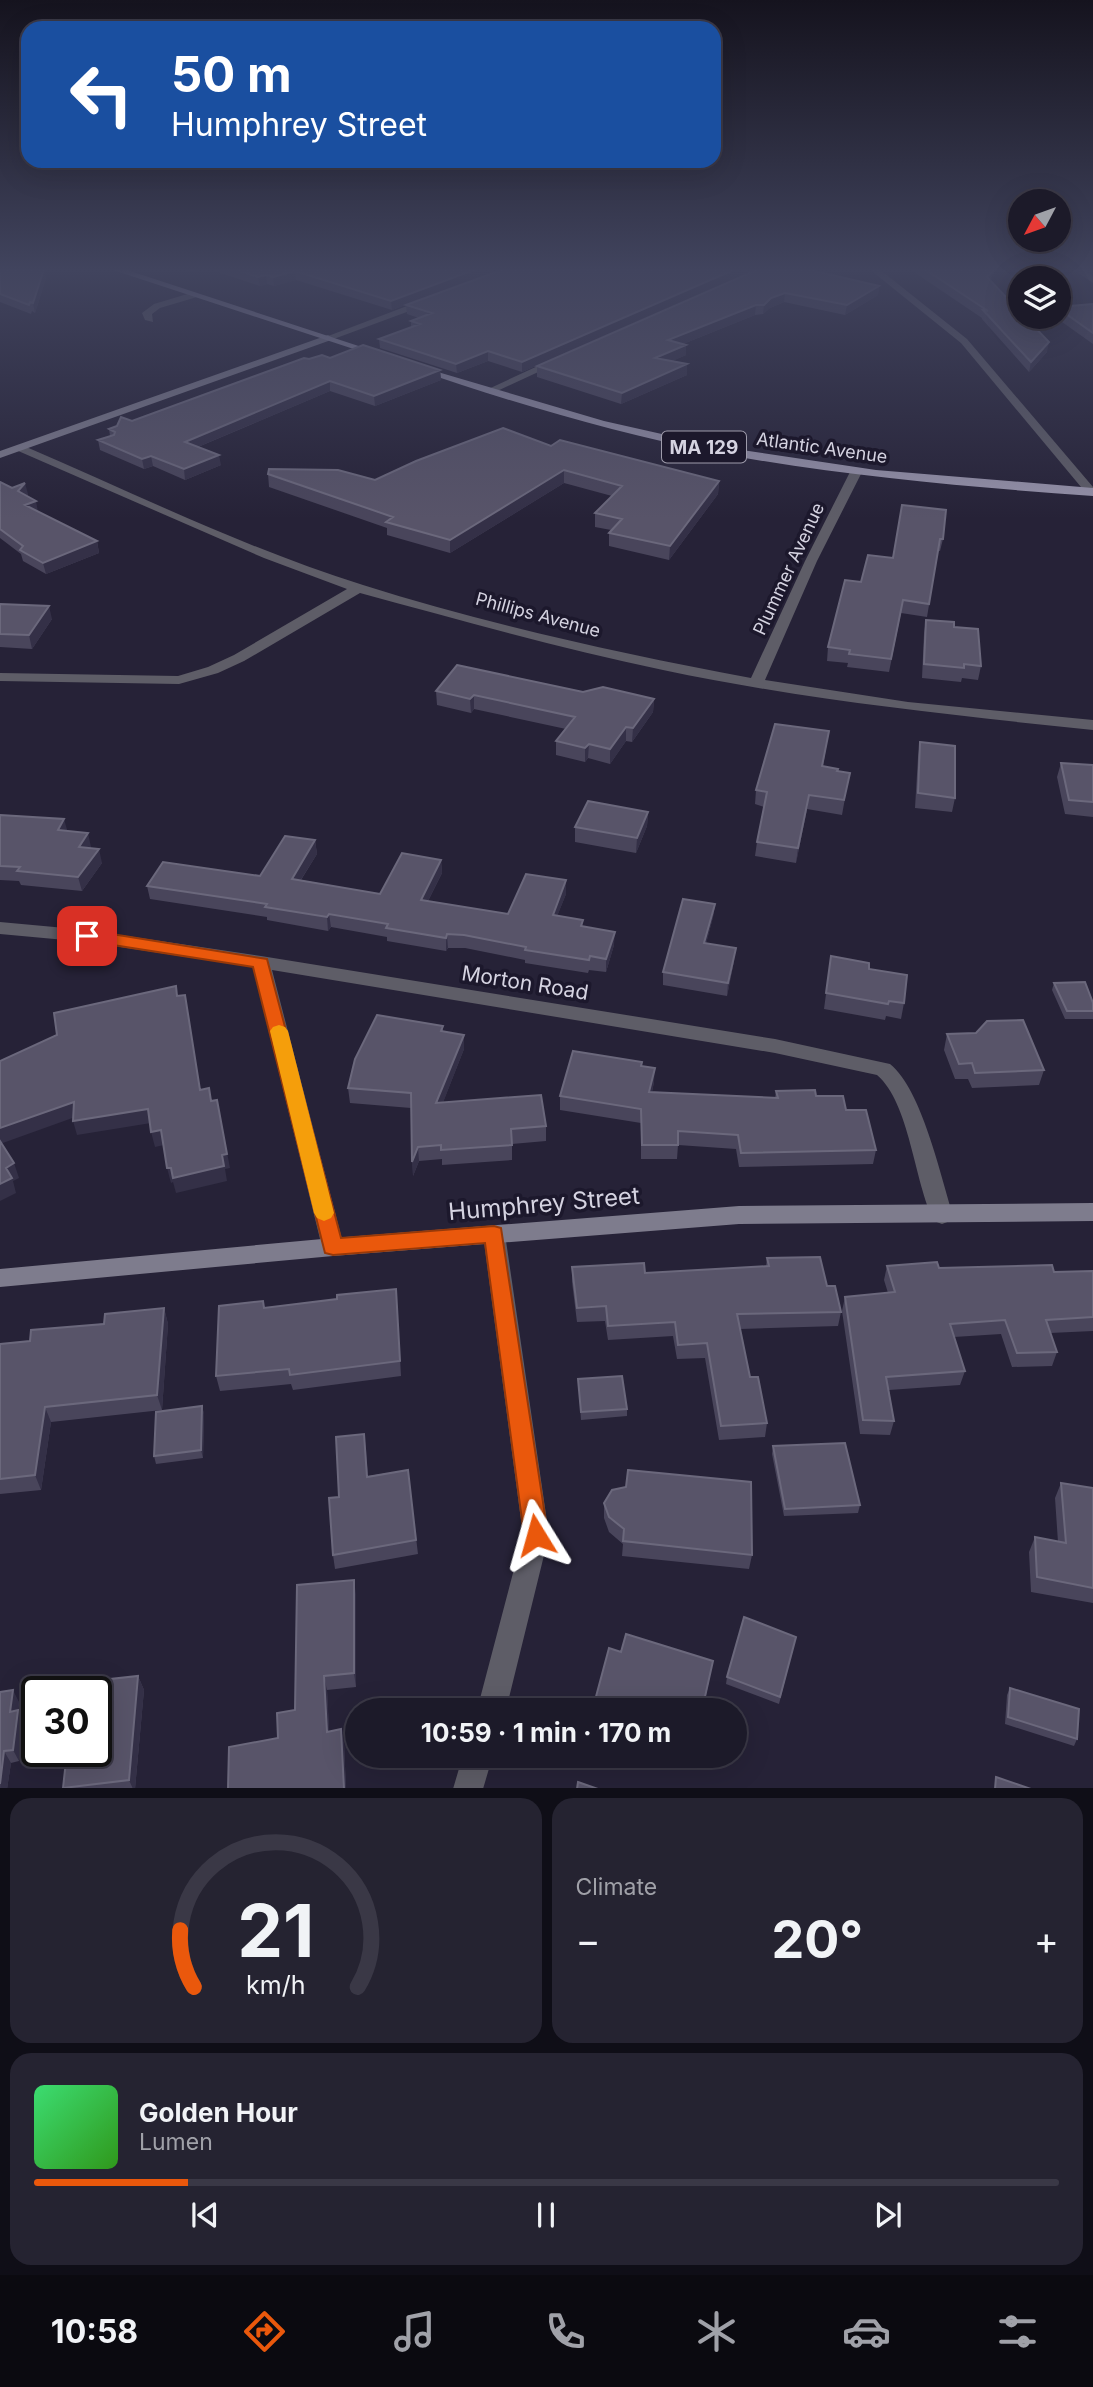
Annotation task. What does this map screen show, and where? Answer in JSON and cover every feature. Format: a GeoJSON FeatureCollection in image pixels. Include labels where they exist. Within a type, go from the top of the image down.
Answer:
{"type":"FeatureCollection","features":[{"type":"Feature","properties":{"kind":"main road"},"geometry":{"type":"LineString","coordinates":[[0,455],[290,351]]}},
{"type":"Feature","properties":{"kind":"main road"},"geometry":{"type":"LineString","coordinates":[[370,351],[390,358]]}},
{"type":"Feature","properties":{"kind":"main road","name":"Atlantic Avenue"},"geometry":{"type":"LineString","coordinates":[[402,362],[489,391],[661,438],[778,461],[1020,489],[1091,492]]}},
{"type":"Feature","properties":{"kind":"main road","name":"Phillips Avenue"},"geometry":{"type":"LineString","coordinates":[[0,439],[20,448]]}},
{"type":"Feature","properties":{"kind":"main road","name":"Humphrey Street"},"geometry":{"type":"LineString","coordinates":[[0,1278],[333,1247],[739,1214],[942,1215],[1093,1212]]}},
{"type":"Feature","properties":{"kind":"street"},"geometry":{"type":"LineString","coordinates":[[973,351],[1091,492]]}},
{"type":"Feature","properties":{"kind":"street"},"geometry":{"type":"LineString","coordinates":[[489,391],[572,354]]}},
{"type":"Feature","properties":{"kind":"street","name":"Phillips Avenue"},"geometry":{"type":"LineString","coordinates":[[20,448],[230,540],[358,587],[501,627],[662,666],[756,683],[944,710],[1093,725]]}},
{"type":"Feature","properties":{"kind":"street","name":"Plummer Avenue"},"geometry":{"type":"LineString","coordinates":[[756,683],[811,561],[856,472]]}},
{"type":"Feature","properties":{"kind":"street"},"geometry":{"type":"LineString","coordinates":[[0,677],[179,680],[213,670],[239,658],[358,587]]}},
{"type":"Feature","properties":{"kind":"street","name":"Morton Road"},"geometry":{"type":"LineString","coordinates":[[0,928],[87,936],[261,962],[775,1046],[883,1069],[895,1079],[908,1108],[942,1215]]}},
{"type":"Feature","properties":{"kind":"street"},"geometry":{"type":"LineString","coordinates":[[261,962],[333,1247]]}},
{"type":"Feature","properties":{"kind":"street"},"geometry":{"type":"LineString","coordinates":[[494,1234],[536,1535],[494,1698]]}},
{"type":"Feature","properties":{"kind":"street"},"geometry":{"type":"LineString","coordinates":[[468,1788],[474,1768]]}},
{"type":"Feature","properties":{"kind":"building"},"geometry":{"type":"Polygon","coordinates":[[[347,351],[383,351],[440,370],[374,396],[330,381],[185,442],[219,455],[184,469],[151,456],[142,459],[98,440],[114,435],[115,432],[109,429],[117,426],[121,417],[132,421],[304,358],[322,355],[330,358],[347,351]]]}},
{"type":"Feature","properties":{"kind":"building"},"geometry":{"type":"Polygon","coordinates":[[[417,351],[487,351],[456,364],[417,351]]]}},
{"type":"Feature","properties":{"kind":"building"},"geometry":{"type":"Polygon","coordinates":[[[489,351],[546,351],[522,362],[489,351]]]}},
{"type":"Feature","properties":{"kind":"building"},"geometry":{"type":"Polygon","coordinates":[[[570,351],[671,351],[655,358],[687,364],[622,393],[537,366],[570,351]]]}},
{"type":"Feature","properties":{"kind":"building"},"geometry":{"type":"Polygon","coordinates":[[[1021,351],[1041,351],[1031,362],[1021,351]]]}},
{"type":"Feature","properties":{"kind":"building"},"geometry":{"type":"Polygon","coordinates":[[[503,428],[551,446],[560,440],[719,481],[670,546],[609,533],[622,519],[595,513],[622,486],[564,470],[450,540],[386,522],[393,517],[268,474],[269,469],[338,470],[375,480],[416,461],[503,428]]]}},
{"type":"Feature","properties":{"kind":"building"},"geometry":{"type":"Polygon","coordinates":[[[0,482],[12,488],[25,483],[18,491],[36,501],[25,505],[97,541],[43,563],[20,550],[23,546],[0,529],[0,482]]]}},
{"type":"Feature","properties":{"kind":"building"},"geometry":{"type":"Polygon","coordinates":[[[902,505],[946,510],[943,539],[940,539],[929,604],[903,600],[891,659],[849,654],[850,650],[828,647],[845,580],[861,582],[868,555],[893,558],[902,505]]]}},
{"type":"Feature","properties":{"kind":"building"},"geometry":{"type":"Polygon","coordinates":[[[0,604],[49,606],[29,635],[0,634],[0,604]]]}},
{"type":"Feature","properties":{"kind":"building"},"geometry":{"type":"Polygon","coordinates":[[[926,620],[954,622],[954,627],[978,629],[981,666],[964,664],[964,668],[924,664],[926,620]]]}},
{"type":"Feature","properties":{"kind":"building"},"geometry":{"type":"Polygon","coordinates":[[[457,665],[583,692],[603,687],[654,699],[633,728],[626,727],[610,749],[589,744],[585,748],[556,741],[575,717],[474,695],[470,699],[436,691],[457,665]]]}},
{"type":"Feature","properties":{"kind":"building"},"geometry":{"type":"Polygon","coordinates":[[[775,724],[829,731],[822,766],[850,773],[844,800],[809,795],[798,848],[757,842],[767,792],[756,790],[775,724]]]}},
{"type":"Feature","properties":{"kind":"building"},"geometry":{"type":"Polygon","coordinates":[[[920,742],[955,746],[955,798],[918,793],[920,742]]]}},
{"type":"Feature","properties":{"kind":"building"},"geometry":{"type":"Polygon","coordinates":[[[1061,763],[1093,765],[1093,802],[1069,800],[1061,763]]]}},
{"type":"Feature","properties":{"kind":"building"},"geometry":{"type":"Polygon","coordinates":[[[588,801],[648,812],[637,838],[575,827],[588,801]]]}},
{"type":"Feature","properties":{"kind":"building"},"geometry":{"type":"Polygon","coordinates":[[[0,815],[64,819],[58,830],[88,833],[79,847],[99,849],[78,877],[17,871],[20,867],[0,866],[0,815]]]}},
{"type":"Feature","properties":{"kind":"building"},"geometry":{"type":"Polygon","coordinates":[[[285,836],[315,840],[292,879],[380,894],[402,853],[441,860],[421,900],[508,914],[526,874],[566,880],[553,915],[583,920],[581,926],[615,932],[606,959],[590,956],[589,960],[525,950],[526,947],[464,935],[447,934],[446,938],[386,928],[388,924],[329,914],[327,917],[265,907],[267,904],[147,886],[163,862],[260,876],[285,836]]]}},
{"type":"Feature","properties":{"kind":"building"},"geometry":{"type":"Polygon","coordinates":[[[683,899],[715,904],[704,943],[736,948],[728,983],[663,972],[683,899]]]}},
{"type":"Feature","properties":{"kind":"building"},"geometry":{"type":"Polygon","coordinates":[[[831,956],[869,963],[869,969],[907,975],[904,1003],[889,1001],[888,1004],[826,993],[831,956]]]}},
{"type":"Feature","properties":{"kind":"building"},"geometry":{"type":"Polygon","coordinates":[[[1085,982],[1093,1003],[1093,1011],[1067,1011],[1054,983],[1085,982]]]}},
{"type":"Feature","properties":{"kind":"building"},"geometry":{"type":"Polygon","coordinates":[[[176,986],[177,996],[185,995],[200,1090],[209,1088],[211,1101],[217,1100],[227,1154],[222,1155],[224,1166],[173,1178],[171,1168],[167,1168],[161,1130],[151,1132],[148,1109],[73,1121],[74,1102],[0,1128],[0,1061],[57,1035],[54,1013],[176,986]]]}},
{"type":"Feature","properties":{"kind":"building"},"geometry":{"type":"Polygon","coordinates":[[[377,1015],[443,1026],[441,1031],[464,1035],[436,1103],[541,1095],[546,1126],[511,1129],[512,1145],[441,1150],[441,1145],[418,1147],[412,1162],[411,1093],[348,1088],[355,1059],[377,1015]]]}},
{"type":"Feature","properties":{"kind":"building"},"geometry":{"type":"Polygon","coordinates":[[[1023,1020],[1044,1070],[975,1073],[972,1063],[959,1064],[947,1034],[976,1033],[987,1021],[1023,1020]]]}},
{"type":"Feature","properties":{"kind":"building"},"geometry":{"type":"Polygon","coordinates":[[[573,1051],[642,1062],[641,1066],[655,1068],[649,1092],[778,1098],[776,1091],[815,1090],[816,1096],[843,1096],[846,1110],[866,1110],[876,1150],[741,1153],[738,1135],[678,1131],[678,1145],[642,1145],[641,1109],[560,1096],[573,1051]]]}},
{"type":"Feature","properties":{"kind":"building"},"geometry":{"type":"Polygon","coordinates":[[[0,1141],[14,1163],[6,1168],[12,1178],[0,1184],[0,1141]]]}},
{"type":"Feature","properties":{"kind":"building"},"geometry":{"type":"Polygon","coordinates":[[[820,1257],[827,1286],[835,1286],[841,1312],[737,1314],[750,1377],[758,1377],[767,1423],[721,1426],[707,1343],[678,1345],[675,1322],[608,1326],[606,1306],[577,1308],[572,1267],[644,1263],[645,1273],[769,1266],[767,1258],[820,1257]]]}},
{"type":"Feature","properties":{"kind":"building"},"geometry":{"type":"Polygon","coordinates":[[[937,1262],[939,1268],[1052,1265],[1054,1272],[1093,1271],[1093,1317],[1046,1320],[1057,1352],[1017,1353],[1005,1320],[950,1324],[965,1371],[886,1377],[894,1421],[863,1420],[845,1297],[895,1292],[887,1266],[937,1262]]]}},
{"type":"Feature","properties":{"kind":"building"},"geometry":{"type":"Polygon","coordinates":[[[396,1289],[400,1361],[290,1375],[289,1369],[216,1376],[219,1306],[263,1301],[264,1308],[337,1299],[337,1295],[396,1289]]]}},
{"type":"Feature","properties":{"kind":"building"},"geometry":{"type":"Polygon","coordinates":[[[164,1308],[157,1395],[45,1407],[35,1475],[0,1479],[0,1344],[30,1341],[31,1330],[104,1324],[105,1314],[164,1308]]]}},
{"type":"Feature","properties":{"kind":"building"},"geometry":{"type":"Polygon","coordinates":[[[622,1376],[627,1409],[581,1412],[578,1379],[622,1376]]]}},
{"type":"Feature","properties":{"kind":"building"},"geometry":{"type":"Polygon","coordinates":[[[202,1406],[201,1450],[154,1456],[156,1412],[202,1406]]]}},
{"type":"Feature","properties":{"kind":"building"},"geometry":{"type":"Polygon","coordinates":[[[364,1434],[367,1477],[408,1470],[416,1540],[333,1555],[329,1498],[339,1497],[336,1437],[364,1434]]]}},
{"type":"Feature","properties":{"kind":"building"},"geometry":{"type":"Polygon","coordinates":[[[845,1443],[860,1505],[785,1509],[773,1446],[845,1443]]]}},
{"type":"Feature","properties":{"kind":"building"},"geometry":{"type":"Polygon","coordinates":[[[628,1470],[751,1482],[752,1555],[623,1541],[624,1529],[609,1517],[604,1503],[612,1490],[626,1487],[628,1470]]]}},
{"type":"Feature","properties":{"kind":"building"},"geometry":{"type":"Polygon","coordinates":[[[1061,1483],[1093,1488],[1093,1588],[1037,1577],[1035,1537],[1066,1543],[1061,1483]]]}},
{"type":"Feature","properties":{"kind":"building"},"geometry":{"type":"Polygon","coordinates":[[[354,1580],[354,1673],[324,1676],[327,1732],[341,1729],[344,1788],[228,1788],[229,1747],[278,1738],[277,1713],[295,1710],[297,1585],[354,1580]]]}},
{"type":"Feature","properties":{"kind":"building"},"geometry":{"type":"Polygon","coordinates":[[[744,1617],[796,1637],[780,1697],[727,1677],[744,1617]]]}},
{"type":"Feature","properties":{"kind":"building"},"geometry":{"type":"Polygon","coordinates":[[[626,1634],[713,1661],[705,1698],[596,1698],[609,1648],[621,1652],[626,1634]]]}},
{"type":"Feature","properties":{"kind":"building"},"geometry":{"type":"Polygon","coordinates":[[[138,1676],[129,1780],[63,1788],[65,1767],[112,1767],[112,1679],[138,1676]]]}},
{"type":"Feature","properties":{"kind":"building"},"geometry":{"type":"Polygon","coordinates":[[[1010,1688],[1079,1709],[1077,1739],[1008,1717],[1010,1688]]]}},
{"type":"Feature","properties":{"kind":"building"},"geometry":{"type":"Polygon","coordinates":[[[13,1690],[10,1712],[18,1710],[13,1750],[4,1751],[0,1784],[0,1692],[13,1690]]]}},
{"type":"Feature","properties":{"kind":"building"},"geometry":{"type":"Polygon","coordinates":[[[996,1777],[1028,1788],[995,1788],[996,1777]]]}},
{"type":"Feature","properties":{"kind":"building"},"geometry":{"type":"Polygon","coordinates":[[[578,1782],[595,1788],[577,1788],[578,1782]]]}},
{"type":"Feature","properties":{"kind":"slow traffic"},"geometry":{"type":"LineString","coordinates":[[279,1031],[324,1213]]}},
{"type":"Feature","properties":{"kind":"route"},"geometry":{"type":"LineString","coordinates":[[87,936],[261,962],[333,1247],[494,1234],[536,1535]]}}]}
